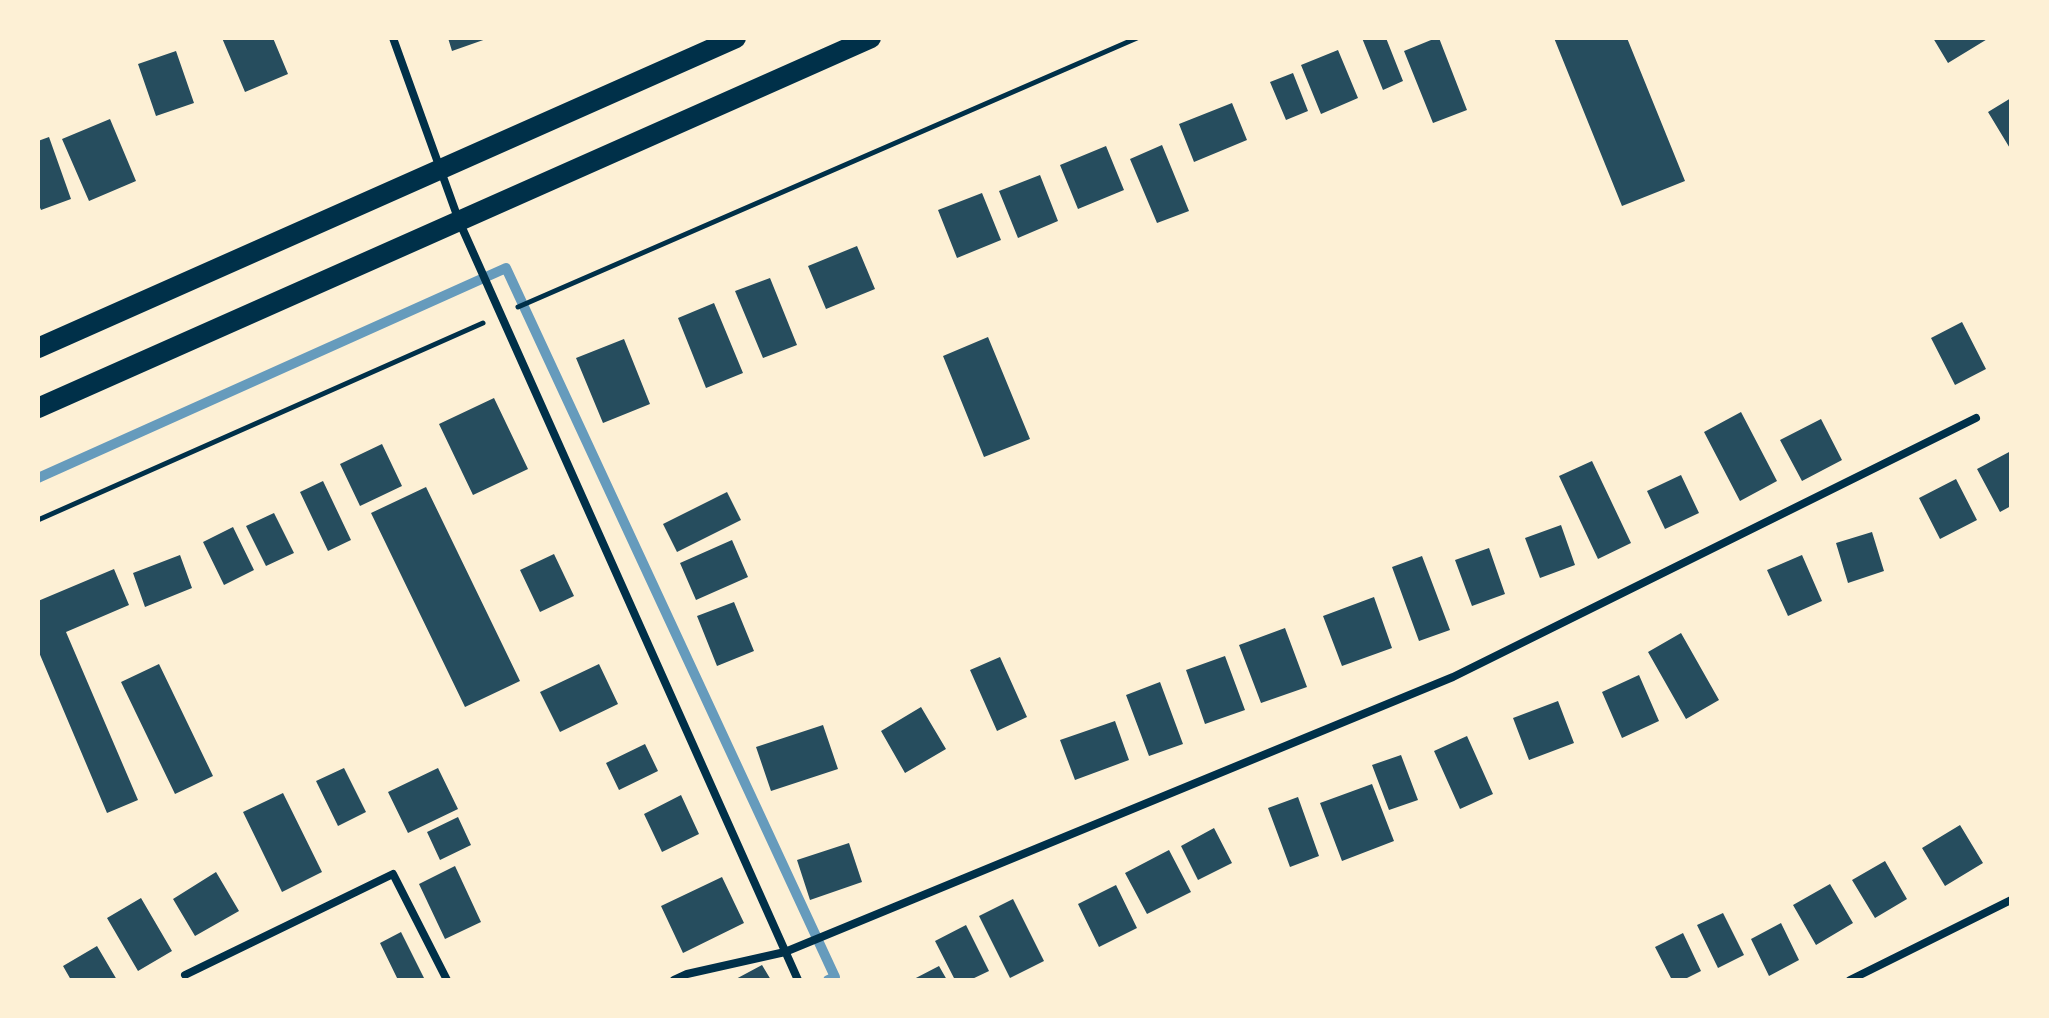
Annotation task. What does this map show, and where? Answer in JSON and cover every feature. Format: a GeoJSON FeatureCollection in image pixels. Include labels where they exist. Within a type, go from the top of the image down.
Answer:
{"type":"FeatureCollection","features":[{"type":"Feature","properties":{"kind":"main road"},"geometry":{"type":"LineString","coordinates":[[38,348],[736,38]]}},
{"type":"Feature","properties":{"kind":"main road"},"geometry":{"type":"LineString","coordinates":[[38,408],[871,38]]}},
{"type":"Feature","properties":{"kind":"street"},"geometry":{"type":"LineString","coordinates":[[393,38],[459,221],[798,980]]}},
{"type":"Feature","properties":{"kind":"street"},"geometry":{"type":"LineString","coordinates":[[674,980],[687,974],[785,952],[1453,677],[1976,418]]}},
{"type":"Feature","properties":{"kind":"street"},"geometry":{"type":"LineString","coordinates":[[185,975],[393,874],[447,980]]}},
{"type":"Feature","properties":{"kind":"street"},"geometry":{"type":"LineString","coordinates":[[1850,980],[2011,900]]}},
{"type":"Feature","properties":{"kind":"path"},"geometry":{"type":"LineString","coordinates":[[38,520],[1137,38]]}},
{"type":"Feature","properties":{"kind":"building"},"geometry":{"type":"Polygon","coordinates":[[[222,38],[273,38],[288,74],[245,92],[222,38]]]}},
{"type":"Feature","properties":{"kind":"building"},"geometry":{"type":"Polygon","coordinates":[[[448,38],[489,38],[452,51],[448,38]]]}},
{"type":"Feature","properties":{"kind":"building"},"geometry":{"type":"Polygon","coordinates":[[[1362,38],[1386,38],[1403,81],[1383,90],[1362,38]]]}},
{"type":"Feature","properties":{"kind":"building"},"geometry":{"type":"Polygon","coordinates":[[[1439,38],[1467,110],[1433,123],[1404,51],[1439,38]]]}},
{"type":"Feature","properties":{"kind":"building"},"geometry":{"type":"Polygon","coordinates":[[[1554,38],[1627,38],[1685,181],[1622,206],[1554,38]]]}},
{"type":"Feature","properties":{"kind":"building"},"geometry":{"type":"Polygon","coordinates":[[[1933,38],[1989,38],[1948,63],[1933,38]]]}},
{"type":"Feature","properties":{"kind":"building"},"geometry":{"type":"Polygon","coordinates":[[[1338,50],[1358,98],[1321,114],[1301,65],[1338,50]]]}},
{"type":"Feature","properties":{"kind":"building"},"geometry":{"type":"Polygon","coordinates":[[[176,51],[194,103],[156,116],[138,64],[176,51]]]}},
{"type":"Feature","properties":{"kind":"building"},"geometry":{"type":"Polygon","coordinates":[[[1293,73],[1308,111],[1286,120],[1270,82],[1293,73]]]}},
{"type":"Feature","properties":{"kind":"building"},"geometry":{"type":"Polygon","coordinates":[[[2011,98],[2011,150],[1988,112],[2011,98]]]}},
{"type":"Feature","properties":{"kind":"building"},"geometry":{"type":"Polygon","coordinates":[[[1232,103],[1247,140],[1194,162],[1179,124],[1232,103]]]}},
{"type":"Feature","properties":{"kind":"building"},"geometry":{"type":"Polygon","coordinates":[[[110,119],[136,181],[89,201],[62,139],[110,119]]]}},
{"type":"Feature","properties":{"kind":"building"},"geometry":{"type":"Polygon","coordinates":[[[49,137],[71,199],[41,210],[38,203],[38,141],[49,137]]]}},
{"type":"Feature","properties":{"kind":"building"},"geometry":{"type":"Polygon","coordinates":[[[1162,145],[1189,211],[1157,223],[1130,159],[1162,145]]]}},
{"type":"Feature","properties":{"kind":"building"},"geometry":{"type":"Polygon","coordinates":[[[1106,146],[1124,190],[1078,209],[1060,165],[1106,146]]]}},
{"type":"Feature","properties":{"kind":"building"},"geometry":{"type":"Polygon","coordinates":[[[1040,175],[1058,221],[1018,238],[999,191],[1040,175]]]}},
{"type":"Feature","properties":{"kind":"building"},"geometry":{"type":"Polygon","coordinates":[[[982,193],[1001,240],[957,258],[938,210],[982,193]]]}},
{"type":"Feature","properties":{"kind":"building"},"geometry":{"type":"Polygon","coordinates":[[[857,246],[875,289],[826,309],[808,266],[857,246]]]}},
{"type":"Feature","properties":{"kind":"building"},"geometry":{"type":"Polygon","coordinates":[[[770,278],[797,345],[763,358],[735,291],[770,278]]]}},
{"type":"Feature","properties":{"kind":"building"},"geometry":{"type":"Polygon","coordinates":[[[714,303],[743,373],[706,388],[678,318],[714,303]]]}},
{"type":"Feature","properties":{"kind":"building"},"geometry":{"type":"Polygon","coordinates":[[[1962,322],[1986,369],[1955,385],[1931,338],[1962,322]]]}},
{"type":"Feature","properties":{"kind":"building"},"geometry":{"type":"Polygon","coordinates":[[[988,337],[1030,439],[984,457],[943,356],[988,337]]]}},
{"type":"Feature","properties":{"kind":"building"},"geometry":{"type":"Polygon","coordinates":[[[624,339],[650,404],[603,423],[576,358],[624,339]]]}},
{"type":"Feature","properties":{"kind":"building"},"geometry":{"type":"Polygon","coordinates":[[[494,398],[528,469],[473,495],[439,424],[494,398]]]}},
{"type":"Feature","properties":{"kind":"building"},"geometry":{"type":"Polygon","coordinates":[[[1741,412],[1777,481],[1740,501],[1704,432],[1741,412]]]}},
{"type":"Feature","properties":{"kind":"building"},"geometry":{"type":"Polygon","coordinates":[[[1821,419],[1842,460],[1802,481],[1780,440],[1821,419]]]}},
{"type":"Feature","properties":{"kind":"building"},"geometry":{"type":"Polygon","coordinates":[[[382,444],[402,486],[360,506],[340,464],[382,444]]]}},
{"type":"Feature","properties":{"kind":"building"},"geometry":{"type":"Polygon","coordinates":[[[2011,451],[2011,506],[2000,512],[1977,469],[2011,451]]]}},
{"type":"Feature","properties":{"kind":"building"},"geometry":{"type":"Polygon","coordinates":[[[1592,461],[1631,543],[1598,559],[1559,476],[1592,461]]]}},
{"type":"Feature","properties":{"kind":"building"},"geometry":{"type":"Polygon","coordinates":[[[1681,475],[1699,513],[1665,529],[1647,491],[1681,475]]]}},
{"type":"Feature","properties":{"kind":"building"},"geometry":{"type":"Polygon","coordinates":[[[1956,479],[1977,520],[1940,539],[1919,498],[1956,479]]]}},
{"type":"Feature","properties":{"kind":"building"},"geometry":{"type":"Polygon","coordinates":[[[323,481],[351,540],[328,551],[300,492],[323,481]]]}},
{"type":"Feature","properties":{"kind":"building"},"geometry":{"type":"Polygon","coordinates":[[[426,487],[520,681],[465,707],[371,513],[426,487]]]}},
{"type":"Feature","properties":{"kind":"building"},"geometry":{"type":"Polygon","coordinates":[[[727,492],[741,520],[677,552],[663,524],[727,492]]]}},
{"type":"Feature","properties":{"kind":"building"},"geometry":{"type":"Polygon","coordinates":[[[274,513],[294,553],[266,566],[246,526],[274,513]]]}},
{"type":"Feature","properties":{"kind":"building"},"geometry":{"type":"Polygon","coordinates":[[[1561,525],[1575,565],[1540,578],[1525,538],[1561,525]]]}},
{"type":"Feature","properties":{"kind":"building"},"geometry":{"type":"Polygon","coordinates":[[[233,527],[254,570],[224,585],[203,542],[233,527]]]}},
{"type":"Feature","properties":{"kind":"building"},"geometry":{"type":"Polygon","coordinates":[[[1872,532],[1884,571],[1848,583],[1836,543],[1872,532]]]}},
{"type":"Feature","properties":{"kind":"building"},"geometry":{"type":"Polygon","coordinates":[[[732,540],[748,577],[696,600],[680,563],[732,540]]]}},
{"type":"Feature","properties":{"kind":"building"},"geometry":{"type":"Polygon","coordinates":[[[1489,548],[1505,594],[1472,606],[1455,560],[1489,548]]]}},
{"type":"Feature","properties":{"kind":"building"},"geometry":{"type":"Polygon","coordinates":[[[554,554],[574,596],[540,612],[520,570],[554,554]]]}},
{"type":"Feature","properties":{"kind":"building"},"geometry":{"type":"Polygon","coordinates":[[[180,555],[192,588],[145,607],[133,573],[180,555]]]}},
{"type":"Feature","properties":{"kind":"building"},"geometry":{"type":"Polygon","coordinates":[[[1802,555],[1822,601],[1788,616],[1767,570],[1802,555]]]}},
{"type":"Feature","properties":{"kind":"building"},"geometry":{"type":"Polygon","coordinates":[[[1422,556],[1450,630],[1419,641],[1392,567],[1422,556]]]}},
{"type":"Feature","properties":{"kind":"building"},"geometry":{"type":"Polygon","coordinates":[[[114,569],[129,605],[66,632],[138,800],[107,813],[38,650],[38,601],[114,569]]]}},
{"type":"Feature","properties":{"kind":"building"},"geometry":{"type":"Polygon","coordinates":[[[1374,597],[1392,648],[1342,666],[1323,616],[1374,597]]]}},
{"type":"Feature","properties":{"kind":"building"},"geometry":{"type":"Polygon","coordinates":[[[734,602],[754,651],[717,666],[697,616],[734,602]]]}},
{"type":"Feature","properties":{"kind":"building"},"geometry":{"type":"Polygon","coordinates":[[[1285,628],[1307,687],[1261,703],[1239,645],[1285,628]]]}},
{"type":"Feature","properties":{"kind":"building"},"geometry":{"type":"Polygon","coordinates":[[[1681,633],[1719,700],[1686,719],[1648,652],[1681,633]]]}},
{"type":"Feature","properties":{"kind":"building"},"geometry":{"type":"Polygon","coordinates":[[[1225,656],[1245,710],[1205,724],[1186,670],[1225,656]]]}},
{"type":"Feature","properties":{"kind":"building"},"geometry":{"type":"Polygon","coordinates":[[[1000,657],[1027,717],[997,731],[970,670],[1000,657]]]}},
{"type":"Feature","properties":{"kind":"building"},"geometry":{"type":"Polygon","coordinates":[[[159,664],[213,776],[175,794],[121,682],[159,664]]]}},
{"type":"Feature","properties":{"kind":"building"},"geometry":{"type":"Polygon","coordinates":[[[599,664],[618,704],[560,732],[540,692],[599,664]]]}},
{"type":"Feature","properties":{"kind":"building"},"geometry":{"type":"Polygon","coordinates":[[[1639,675],[1659,721],[1622,738],[1602,692],[1639,675]]]}},
{"type":"Feature","properties":{"kind":"building"},"geometry":{"type":"Polygon","coordinates":[[[1160,682],[1183,744],[1149,756],[1126,695],[1160,682]]]}},
{"type":"Feature","properties":{"kind":"building"},"geometry":{"type":"Polygon","coordinates":[[[1558,701],[1574,743],[1529,760],[1513,718],[1558,701]]]}},
{"type":"Feature","properties":{"kind":"building"},"geometry":{"type":"Polygon","coordinates":[[[921,707],[946,749],[905,773],[881,731],[921,707]]]}},
{"type":"Feature","properties":{"kind":"building"},"geometry":{"type":"Polygon","coordinates":[[[1115,721],[1129,760],[1075,780],[1060,740],[1115,721]]]}},
{"type":"Feature","properties":{"kind":"building"},"geometry":{"type":"Polygon","coordinates":[[[823,725],[838,769],[771,791],[756,747],[823,725]]]}},
{"type":"Feature","properties":{"kind":"building"},"geometry":{"type":"Polygon","coordinates":[[[1467,736],[1493,794],[1460,809],[1434,751],[1467,736]]]}},
{"type":"Feature","properties":{"kind":"building"},"geometry":{"type":"Polygon","coordinates":[[[645,744],[658,771],[619,790],[606,763],[645,744]]]}},
{"type":"Feature","properties":{"kind":"building"},"geometry":{"type":"Polygon","coordinates":[[[1401,755],[1418,800],[1389,810],[1372,765],[1401,755]]]}},
{"type":"Feature","properties":{"kind":"building"},"geometry":{"type":"Polygon","coordinates":[[[344,768],[366,812],[338,826],[316,781],[344,768]]]}},
{"type":"Feature","properties":{"kind":"building"},"geometry":{"type":"Polygon","coordinates":[[[438,768],[458,809],[408,833],[388,792],[438,768]]]}},
{"type":"Feature","properties":{"kind":"building"},"geometry":{"type":"Polygon","coordinates":[[[1372,784],[1394,841],[1342,861],[1320,803],[1372,784]]]}},
{"type":"Feature","properties":{"kind":"building"},"geometry":{"type":"Polygon","coordinates":[[[283,793],[322,872],[282,892],[243,812],[283,793]]]}},
{"type":"Feature","properties":{"kind":"building"},"geometry":{"type":"Polygon","coordinates":[[[681,795],[699,834],[662,852],[644,814],[681,795]]]}},
{"type":"Feature","properties":{"kind":"building"},"geometry":{"type":"Polygon","coordinates":[[[1298,797],[1319,856],[1290,867],[1268,808],[1298,797]]]}},
{"type":"Feature","properties":{"kind":"building"},"geometry":{"type":"Polygon","coordinates":[[[458,817],[471,845],[440,860],[427,832],[458,817]]]}},
{"type":"Feature","properties":{"kind":"building"},"geometry":{"type":"Polygon","coordinates":[[[1960,825],[1983,863],[1945,886],[1922,848],[1960,825]]]}},
{"type":"Feature","properties":{"kind":"building"},"geometry":{"type":"Polygon","coordinates":[[[1214,828],[1232,863],[1198,880],[1181,846],[1214,828]]]}},
{"type":"Feature","properties":{"kind":"building"},"geometry":{"type":"Polygon","coordinates":[[[849,843],[862,882],[810,900],[797,860],[849,843]]]}},
{"type":"Feature","properties":{"kind":"building"},"geometry":{"type":"Polygon","coordinates":[[[1169,850],[1191,892],[1147,914],[1125,873],[1169,850]]]}},
{"type":"Feature","properties":{"kind":"building"},"geometry":{"type":"Polygon","coordinates":[[[1885,861],[1907,899],[1875,918],[1852,880],[1885,861]]]}},
{"type":"Feature","properties":{"kind":"building"},"geometry":{"type":"Polygon","coordinates":[[[455,866],[481,922],[445,939],[419,884],[455,866]]]}},
{"type":"Feature","properties":{"kind":"building"},"geometry":{"type":"Polygon","coordinates":[[[216,872],[239,911],[195,936],[173,899],[216,872]]]}},
{"type":"Feature","properties":{"kind":"building"},"geometry":{"type":"Polygon","coordinates":[[[722,877],[744,923],[683,953],[661,906],[722,877]]]}},
{"type":"Feature","properties":{"kind":"building"},"geometry":{"type":"Polygon","coordinates":[[[1830,884],[1853,923],[1816,945],[1793,905],[1830,884]]]}},
{"type":"Feature","properties":{"kind":"building"},"geometry":{"type":"Polygon","coordinates":[[[1116,885],[1137,928],[1099,947],[1078,904],[1116,885]]]}},
{"type":"Feature","properties":{"kind":"building"},"geometry":{"type":"Polygon","coordinates":[[[141,898],[172,951],[138,971],[107,918],[141,898]]]}},
{"type":"Feature","properties":{"kind":"building"},"geometry":{"type":"Polygon","coordinates":[[[1013,899],[1044,961],[1010,978],[979,916],[1013,899]]]}},
{"type":"Feature","properties":{"kind":"building"},"geometry":{"type":"Polygon","coordinates":[[[1723,913],[1744,955],[1718,968],[1697,925],[1723,913]]]}},
{"type":"Feature","properties":{"kind":"building"},"geometry":{"type":"Polygon","coordinates":[[[1781,923],[1799,960],[1769,976],[1751,939],[1781,923]]]}},
{"type":"Feature","properties":{"kind":"building"},"geometry":{"type":"Polygon","coordinates":[[[966,925],[989,971],[970,980],[955,980],[935,941],[966,925]]]}},
{"type":"Feature","properties":{"kind":"building"},"geometry":{"type":"Polygon","coordinates":[[[401,932],[425,980],[398,980],[380,943],[401,932]]]}},
{"type":"Feature","properties":{"kind":"building"},"geometry":{"type":"Polygon","coordinates":[[[1683,933],[1701,971],[1683,980],[1672,980],[1655,947],[1683,933]]]}},
{"type":"Feature","properties":{"kind":"building"},"geometry":{"type":"Polygon","coordinates":[[[97,946],[117,980],[71,980],[63,966],[97,946]]]}},
{"type":"Feature","properties":{"kind":"building"},"geometry":{"type":"Polygon","coordinates":[[[762,965],[771,980],[734,980],[762,965]]]}},
{"type":"Feature","properties":{"kind":"building"},"geometry":{"type":"Polygon","coordinates":[[[939,966],[947,980],[912,980],[939,966]]]}},
{"type":"Feature","properties":{"kind":"waterway"},"geometry":{"type":"LineString","coordinates":[[38,478],[506,268],[835,977],[828,980]]}}]}
